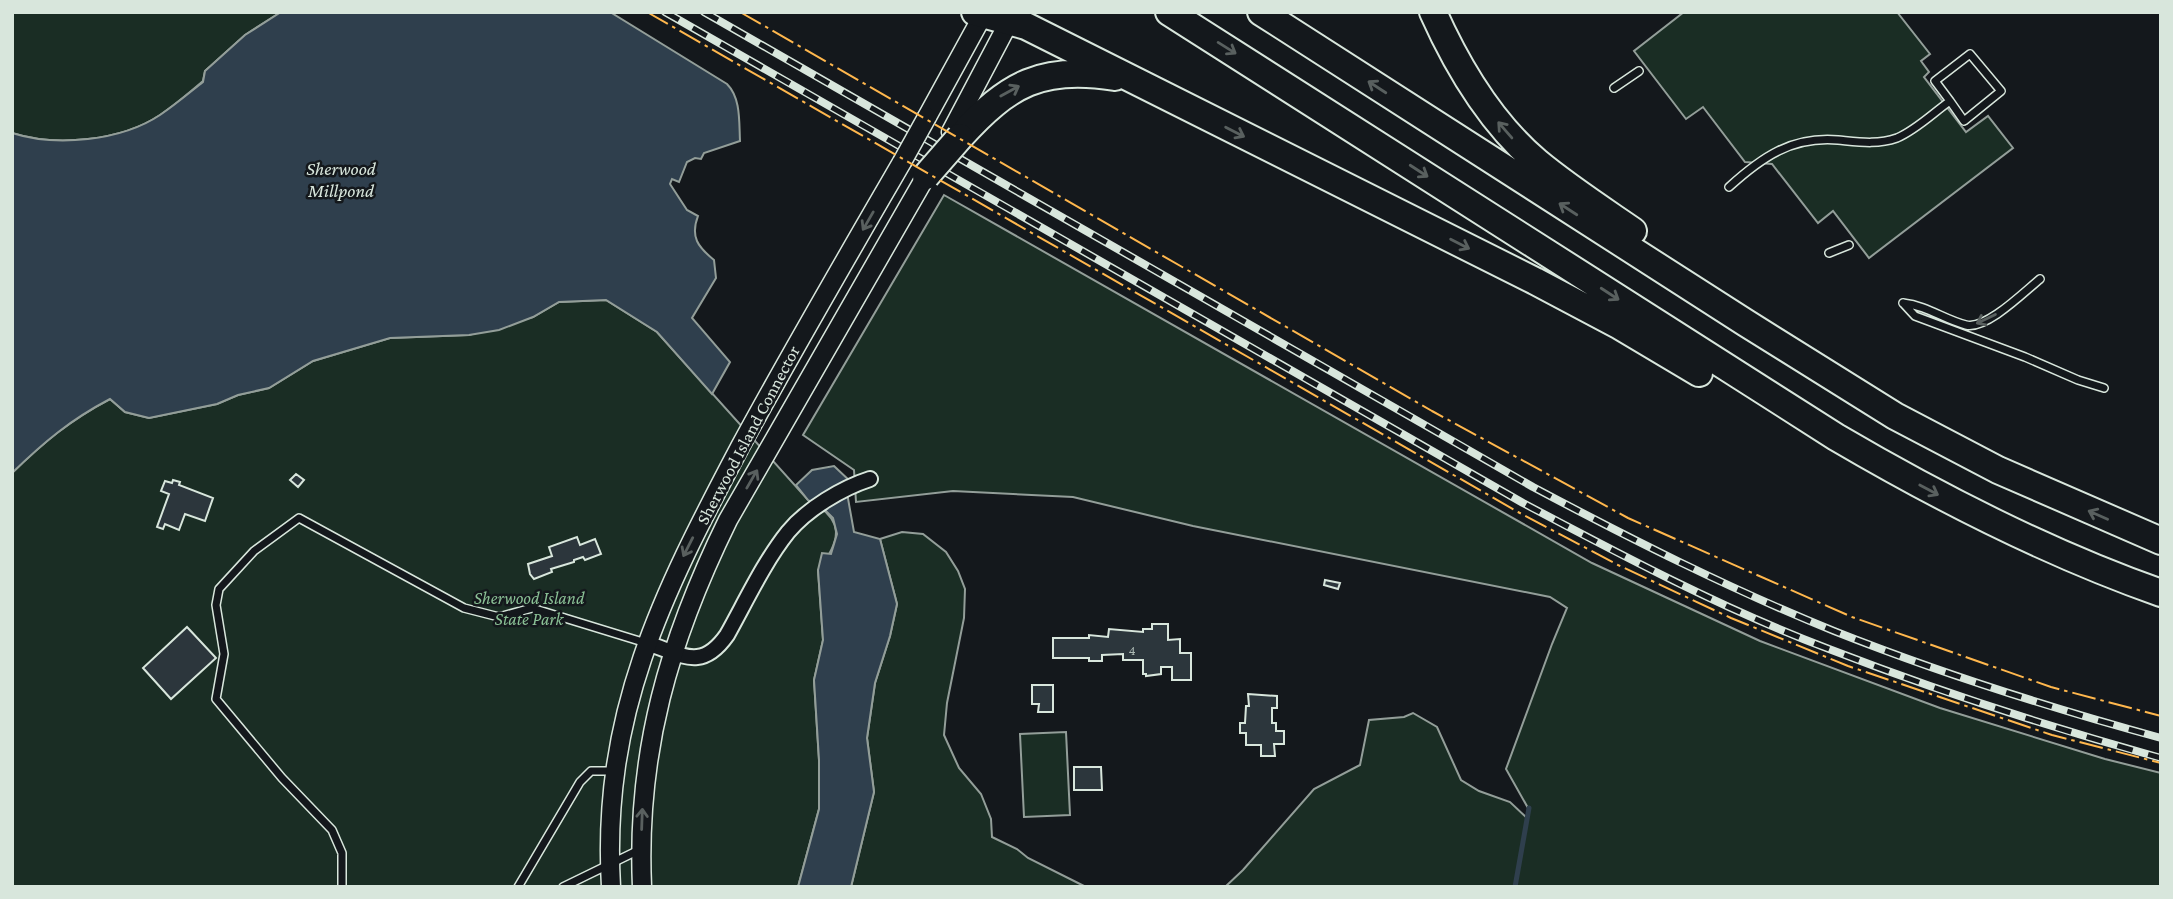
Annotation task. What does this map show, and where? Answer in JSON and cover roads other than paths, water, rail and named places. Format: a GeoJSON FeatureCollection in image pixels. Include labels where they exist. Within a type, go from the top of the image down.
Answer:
{"type":"FeatureCollection","features":[{"type":"Feature","properties":{"kind":"highway"},"geometry":{"type":"LineString","coordinates":[[1169,12],[1776,400],[1886,467]]}},
{"type":"Feature","properties":{"kind":"highway"},"geometry":{"type":"LineString","coordinates":[[1261,12],[1895,416],[1998,470],[2161,541]]}},
{"type":"Feature","properties":{"kind":"highway"},"geometry":{"type":"LineString","coordinates":[[1433,12],[1462,71],[1488,111],[1535,160],[1895,416]]}},
{"type":"Feature","properties":{"kind":"highway"},"geometry":{"type":"LineString","coordinates":[[979,14],[1026,26],[1558,293],[1708,378],[1886,467],[2045,546],[2161,593]]}},
{"type":"Feature","properties":{"kind":"highway"},"geometry":{"type":"LineString","coordinates":[[926,176],[955,134],[999,97],[1027,83],[1075,73],[1130,79]]}},
{"type":"Feature","properties":{"kind":"street","name":"Sherwood Island Connector"},"geometry":{"type":"LineString","coordinates":[[611,887],[614,771],[626,706],[646,643],[673,578],[777,379],[928,117],[979,14]]}},
{"type":"Feature","properties":{"kind":"street"},"geometry":{"type":"LineString","coordinates":[[955,134],[1009,22]]}},
{"type":"Feature","properties":{"kind":"street","name":"Sherwood Island Connector"},"geometry":{"type":"LineString","coordinates":[[642,887],[642,803],[649,750],[672,651],[700,575],[728,520],[926,176]]}},
{"type":"Feature","properties":{"kind":"street"},"geometry":{"type":"LineString","coordinates":[[646,643],[697,658],[715,650],[727,635],[788,532],[816,508],[855,484],[870,479]]}},
{"type":"Feature","properties":{"kind":"lane"},"geometry":{"type":"LineString","coordinates":[[1970,54],[2001,91],[1964,121],[1950,101],[1935,81],[1970,54]]}},
{"type":"Feature","properties":{"kind":"lane"},"geometry":{"type":"LineString","coordinates":[[1614,88],[1639,71]]}},
{"type":"Feature","properties":{"kind":"lane"},"geometry":{"type":"LineString","coordinates":[[1729,187],[1750,168],[1785,146],[1811,139],[1867,144],[1897,138],[1950,101]]}},
{"type":"Feature","properties":{"kind":"lane"},"geometry":{"type":"LineString","coordinates":[[1829,253],[1849,245]]}},
{"type":"Feature","properties":{"kind":"lane"},"geometry":{"type":"LineString","coordinates":[[2040,279],[1985,323],[1968,326],[1921,305],[1903,303],[1915,316],[2104,388]]}},
{"type":"Feature","properties":{"kind":"lane"},"geometry":{"type":"LineString","coordinates":[[342,887],[342,853],[332,830],[282,778],[216,699],[224,654],[216,605],[219,589],[254,551],[299,518],[464,608],[499,617],[531,608],[646,643]]}},
{"type":"Feature","properties":{"kind":"lane"},"geometry":{"type":"LineString","coordinates":[[518,887],[580,782],[592,771],[614,771]]}},
{"type":"Feature","properties":{"kind":"lane"},"geometry":{"type":"LineString","coordinates":[[563,887],[641,849]]}},
{"type":"Feature","properties":{"kind":"water","name":"Sherwood Millpond"},"geometry":{"type":"Polygon","coordinates":[[[281,12],[610,12],[727,84],[737,103],[740,141],[704,153],[701,159],[695,158],[687,162],[679,182],[672,179],[670,184],[687,210],[698,216],[695,236],[704,251],[714,260],[716,278],[692,318],[730,362],[712,394],[657,332],[606,300],[559,302],[533,317],[499,330],[469,335],[390,338],[313,361],[269,388],[238,395],[217,404],[149,418],[125,412],[110,399],[58,432],[12,473],[12,133],[48,140],[88,139],[127,131],[144,124],[166,111],[203,82],[205,71],[245,35],[281,12]]]}},
{"type":"Feature","properties":{"kind":"water"},"geometry":{"type":"Polygon","coordinates":[[[834,466],[852,483],[847,493],[854,532],[880,539],[897,604],[875,683],[867,738],[874,792],[851,887],[798,887],[819,809],[814,680],[823,640],[818,570],[822,553],[831,554],[837,534],[833,518],[808,500],[796,485],[812,470],[834,466]]]}},
{"type":"Feature","properties":{"kind":"waterway"},"geometry":{"type":"LineString","coordinates":[[1515,887],[1529,808]]}},
{"type":"Feature","properties":{"kind":"railway"},"geometry":{"type":"LineString","coordinates":[[665,12],[1523,503],[1674,581],[1751,617],[1911,679],[1994,708],[2161,758]]}},
{"type":"Feature","properties":{"kind":"railway"},"geometry":{"type":"LineString","coordinates":[[704,12],[1533,487],[1644,544],[1719,581],[1834,631],[1996,689],[2161,738]]}},
{"type":"Feature","properties":{"kind":"park label","name":"Sherwood Island State Park"},"geometry":{"type":"Point","coordinates":[529,608]}}]}
